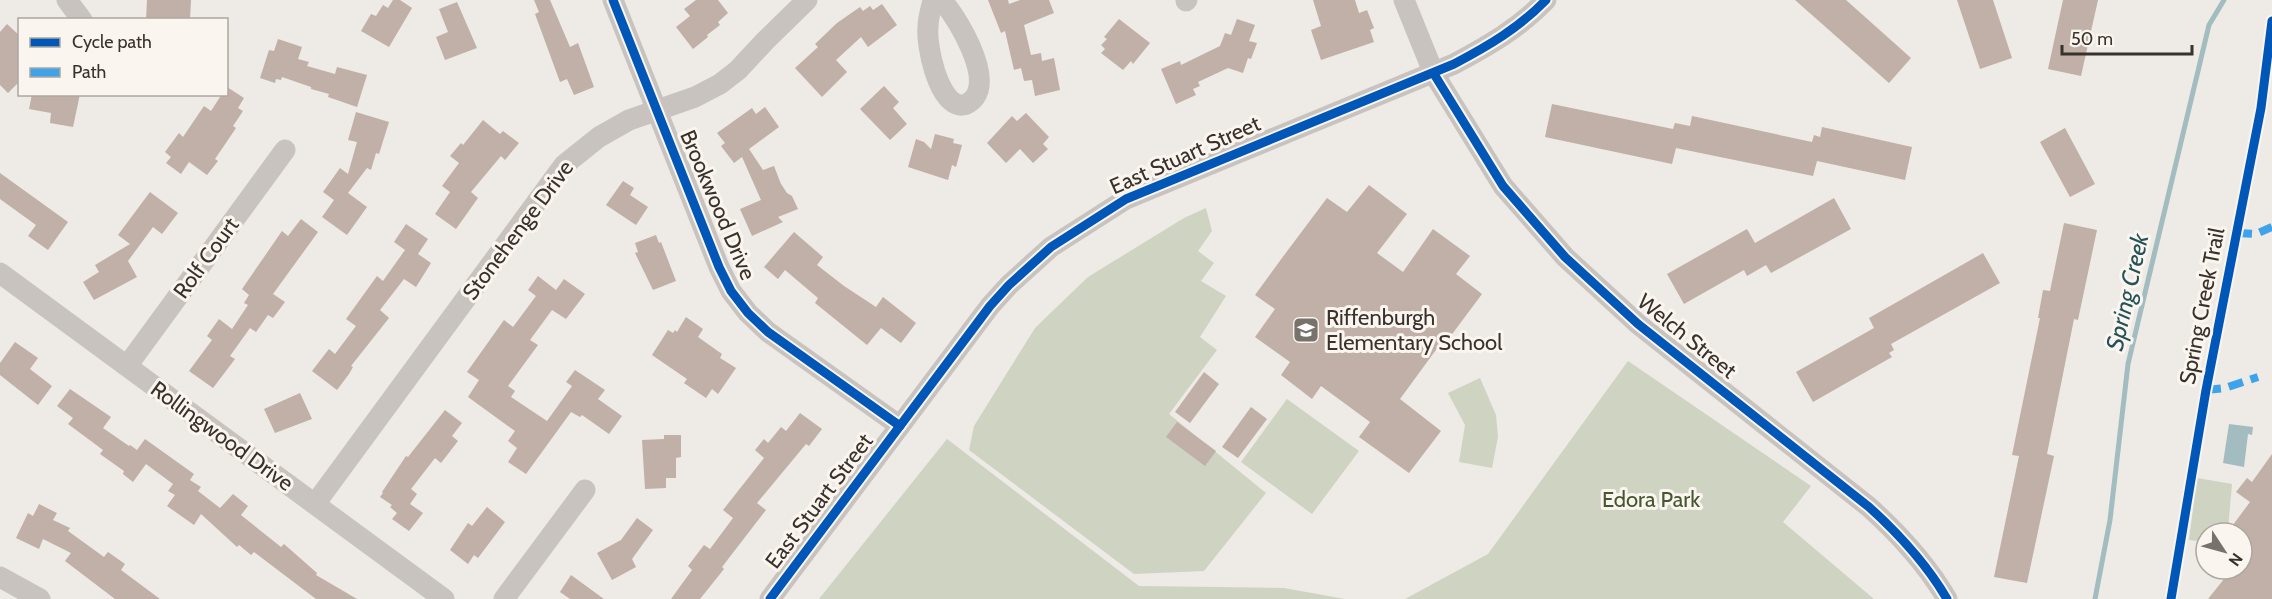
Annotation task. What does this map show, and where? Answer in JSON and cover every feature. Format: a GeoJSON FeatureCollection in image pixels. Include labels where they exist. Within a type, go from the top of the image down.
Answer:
{"type":"FeatureCollection","features":[{"type":"Feature","properties":{"kind":"street"},"geometry":{"type":"LineString","coordinates":[[68,0],[81,18]]}},
{"type":"Feature","properties":{"kind":"street","name":"Brookwood Drive"},"geometry":{"type":"LineString","coordinates":[[613,0],[719,267],[731,291],[748,313],[768,332],[900,426]]}},
{"type":"Feature","properties":{"kind":"street","name":"Stonehenge Drive"},"geometry":{"type":"LineString","coordinates":[[315,504],[564,165],[599,137],[629,120],[695,97],[720,84],[738,70],[807,0]]}},
{"type":"Feature","properties":{"kind":"street"},"geometry":{"type":"LineString","coordinates":[[933,0],[927,28],[928,43],[937,78],[944,94],[959,105],[967,104],[974,99],[978,91],[981,82],[979,71],[956,18],[942,0]]}},
{"type":"Feature","properties":{"kind":"street","name":"Welch Street"},"geometry":{"type":"LineString","coordinates":[[1404,0],[1434,74],[1503,186],[1565,257],[1638,324],[1869,507],[1899,534],[1928,567],[1947,599]]}},
{"type":"Feature","properties":{"kind":"street","name":"East Stuart Street"},"geometry":{"type":"LineString","coordinates":[[770,599],[996,299],[1051,247],[1126,199],[1434,74],[1499,40],[1530,16],[1546,0]]}},
{"type":"Feature","properties":{"kind":"street","name":"Rolf Court"},"geometry":{"type":"LineString","coordinates":[[126,366],[285,150]]}},
{"type":"Feature","properties":{"kind":"street","name":"Rollingwood Drive"},"geometry":{"type":"LineString","coordinates":[[0,273],[444,599]]}},
{"type":"Feature","properties":{"kind":"street"},"geometry":{"type":"LineString","coordinates":[[504,599],[585,490]]}},
{"type":"Feature","properties":{"kind":"street"},"geometry":{"type":"LineString","coordinates":[[0,577],[40,599]]}},
{"type":"Feature","properties":{"kind":"green space"},"geometry":{"type":"Polygon","coordinates":[[[1206,208],[1212,231],[1198,251],[1214,263],[1201,281],[1226,296],[1200,337],[1217,350],[1169,414],[1266,493],[1204,571],[1134,574],[969,450],[974,426],[1035,328],[1088,277],[1184,218],[1206,208]]]}},
{"type":"Feature","properties":{"kind":"green space","name":"Edora Park"},"geometry":{"type":"Polygon","coordinates":[[[1628,361],[1811,486],[1783,522],[1874,599],[1405,599],[1488,554],[1628,361]]]}},
{"type":"Feature","properties":{"kind":"green space"},"geometry":{"type":"Polygon","coordinates":[[[1480,378],[1496,415],[1498,437],[1492,468],[1459,462],[1465,425],[1448,393],[1480,378]]]}},
{"type":"Feature","properties":{"kind":"green space"},"geometry":{"type":"Polygon","coordinates":[[[1287,399],[1359,451],[1312,514],[1241,462],[1287,399]]]}},
{"type":"Feature","properties":{"kind":"green space"},"geometry":{"type":"Polygon","coordinates":[[[947,439],[1139,586],[1284,588],[1345,599],[819,599],[947,439]]]}},
{"type":"Feature","properties":{"kind":"green space"},"geometry":{"type":"Polygon","coordinates":[[[2197,478],[2232,484],[2229,521],[2194,521],[2194,541],[2189,540],[2197,478]]]}},
{"type":"Feature","properties":{"kind":"water"},"geometry":{"type":"Polygon","coordinates":[[[2229,424],[2253,427],[2252,435],[2248,434],[2244,467],[2223,463],[2229,424]]]}},
{"type":"Feature","properties":{"kind":"building"},"geometry":{"type":"Polygon","coordinates":[[[147,0],[191,0],[190,18],[146,18],[147,0]]]}},
{"type":"Feature","properties":{"kind":"building"},"geometry":{"type":"Polygon","coordinates":[[[393,0],[400,0],[412,8],[389,47],[361,31],[371,14],[376,16],[383,5],[388,8],[393,0]]]}},
{"type":"Feature","properties":{"kind":"building"},"geometry":{"type":"Polygon","coordinates":[[[534,0],[550,0],[570,47],[578,43],[594,87],[574,95],[567,79],[560,82],[535,14],[539,12],[534,0]]]}},
{"type":"Feature","properties":{"kind":"building"},"geometry":{"type":"Polygon","coordinates":[[[696,0],[718,0],[728,13],[718,22],[720,25],[693,49],[676,27],[690,16],[684,9],[696,0]]]}},
{"type":"Feature","properties":{"kind":"building"},"geometry":{"type":"Polygon","coordinates":[[[988,0],[1008,0],[1009,4],[1020,0],[1049,0],[1054,13],[1024,25],[1031,55],[1041,53],[1042,61],[1054,58],[1060,90],[1035,96],[1032,80],[1024,81],[1021,68],[1014,70],[1005,31],[1001,33],[988,0]]]}},
{"type":"Feature","properties":{"kind":"building"},"geometry":{"type":"Polygon","coordinates":[[[1313,0],[1355,0],[1359,13],[1367,10],[1374,28],[1370,30],[1374,42],[1321,60],[1311,30],[1321,26],[1313,0]]]}},
{"type":"Feature","properties":{"kind":"building"},"geometry":{"type":"Polygon","coordinates":[[[1795,0],[1846,0],[1911,58],[1889,83],[1795,0]]]}},
{"type":"Feature","properties":{"kind":"building"},"geometry":{"type":"Polygon","coordinates":[[[1957,0],[1993,0],[2012,58],[1980,69],[1957,0]]]}},
{"type":"Feature","properties":{"kind":"building"},"geometry":{"type":"Polygon","coordinates":[[[2063,0],[2098,0],[2081,76],[2048,69],[2063,0]]]}},
{"type":"Feature","properties":{"kind":"building"},"geometry":{"type":"Polygon","coordinates":[[[457,2],[477,48],[445,60],[436,37],[448,32],[439,9],[457,2]]]}},
{"type":"Feature","properties":{"kind":"building"},"geometry":{"type":"Polygon","coordinates":[[[882,4],[897,25],[868,47],[861,37],[836,60],[847,72],[822,97],[795,68],[818,47],[815,44],[837,23],[860,7],[863,11],[870,6],[873,10],[882,4]]]}},
{"type":"Feature","properties":{"kind":"building"},"geometry":{"type":"Polygon","coordinates":[[[1119,19],[1150,43],[1133,64],[1131,61],[1123,70],[1101,53],[1105,49],[1101,45],[1107,39],[1104,37],[1119,19]]]}},
{"type":"Feature","properties":{"kind":"building"},"geometry":{"type":"Polygon","coordinates":[[[1237,19],[1255,25],[1249,41],[1257,43],[1251,59],[1248,58],[1243,73],[1228,68],[1198,82],[1200,86],[1193,89],[1196,95],[1176,104],[1161,69],[1180,61],[1181,65],[1220,46],[1225,33],[1231,35],[1237,19]]]}},
{"type":"Feature","properties":{"kind":"building"},"geometry":{"type":"Polygon","coordinates":[[[7,24],[18,34],[18,83],[8,93],[0,85],[0,32],[7,24]]]}},
{"type":"Feature","properties":{"kind":"building"},"geometry":{"type":"Polygon","coordinates":[[[278,39],[302,47],[298,59],[309,62],[307,66],[335,74],[337,67],[367,75],[357,107],[282,77],[281,80],[276,79],[275,83],[260,78],[269,50],[274,51],[278,39]]]}},
{"type":"Feature","properties":{"kind":"building"},"geometry":{"type":"Polygon","coordinates":[[[884,86],[899,102],[893,108],[907,124],[890,140],[860,109],[884,86]]]}},
{"type":"Feature","properties":{"kind":"building"},"geometry":{"type":"Polygon","coordinates":[[[228,88],[244,98],[238,108],[243,111],[233,126],[236,128],[215,159],[218,161],[207,175],[189,162],[181,174],[166,163],[171,157],[165,152],[179,133],[183,137],[204,106],[211,111],[221,96],[228,96],[228,88]]]}},
{"type":"Feature","properties":{"kind":"building"},"geometry":{"type":"Polygon","coordinates":[[[32,96],[80,96],[73,127],[50,123],[51,113],[29,109],[32,96]]]}},
{"type":"Feature","properties":{"kind":"building"},"geometry":{"type":"Polygon","coordinates":[[[1552,104],[1673,129],[1675,123],[1690,126],[1692,116],[1812,142],[1814,135],[1820,137],[1822,127],[1912,147],[1905,180],[1817,161],[1813,176],[1676,148],[1672,164],[1545,137],[1552,104]]]}},
{"type":"Feature","properties":{"kind":"building"},"geometry":{"type":"Polygon","coordinates":[[[765,107],[779,127],[749,149],[763,170],[774,166],[781,184],[792,196],[798,209],[778,217],[783,222],[752,236],[740,209],[761,200],[742,157],[734,163],[721,146],[725,143],[717,133],[752,108],[756,114],[765,107]]]}},
{"type":"Feature","properties":{"kind":"building"},"geometry":{"type":"Polygon","coordinates":[[[356,112],[389,122],[379,154],[376,153],[371,170],[367,168],[348,193],[367,207],[347,235],[322,217],[334,200],[323,192],[340,168],[348,174],[357,142],[348,140],[356,112]]]}},
{"type":"Feature","properties":{"kind":"building"},"geometry":{"type":"Polygon","coordinates":[[[1026,113],[1049,137],[1043,144],[1048,149],[1033,163],[1020,149],[1006,163],[987,143],[1012,116],[1017,121],[1026,113]]]}},
{"type":"Feature","properties":{"kind":"building"},"geometry":{"type":"Polygon","coordinates":[[[483,120],[500,134],[503,131],[519,143],[505,160],[501,156],[471,192],[478,198],[456,229],[435,214],[450,192],[442,186],[459,163],[450,156],[461,143],[463,145],[483,120]]]}},
{"type":"Feature","properties":{"kind":"building"},"geometry":{"type":"Polygon","coordinates":[[[2065,128],[2095,184],[2070,197],[2040,142],[2065,128]]]}},
{"type":"Feature","properties":{"kind":"building"},"geometry":{"type":"Polygon","coordinates":[[[935,134],[954,139],[953,143],[962,145],[956,167],[952,165],[948,180],[908,167],[916,139],[924,142],[931,149],[935,134]]]}},
{"type":"Feature","properties":{"kind":"building"},"geometry":{"type":"Polygon","coordinates":[[[0,173],[68,222],[48,250],[28,236],[36,225],[0,199],[0,173]]]}},
{"type":"Feature","properties":{"kind":"building"},"geometry":{"type":"Polygon","coordinates":[[[623,181],[634,188],[630,195],[648,207],[636,225],[606,205],[623,181]]]}},
{"type":"Feature","properties":{"kind":"building"},"geometry":{"type":"Polygon","coordinates":[[[1369,185],[1407,214],[1377,253],[1403,272],[1433,229],[1470,256],[1456,274],[1482,294],[1444,345],[1441,343],[1400,399],[1441,431],[1409,473],[1359,437],[1370,422],[1321,386],[1312,399],[1281,375],[1290,362],[1255,337],[1275,309],[1255,295],[1327,198],[1347,212],[1369,185]]]}},
{"type":"Feature","properties":{"kind":"building"},"geometry":{"type":"Polygon","coordinates":[[[150,192],[178,213],[162,234],[153,227],[128,261],[137,277],[94,300],[83,282],[99,272],[95,265],[130,244],[118,235],[150,192]]]}},
{"type":"Feature","properties":{"kind":"building"},"geometry":{"type":"Polygon","coordinates":[[[1834,198],[1851,229],[1771,273],[1766,265],[1747,276],[1744,270],[1684,304],[1667,274],[1747,229],[1755,243],[1834,198]]]}},
{"type":"Feature","properties":{"kind":"building"},"geometry":{"type":"Polygon","coordinates":[[[301,219],[318,232],[273,294],[285,302],[273,318],[268,315],[256,332],[250,328],[230,356],[235,359],[213,388],[189,371],[212,340],[207,336],[219,319],[232,329],[248,305],[244,303],[249,295],[242,289],[282,231],[288,236],[301,219]]]}},
{"type":"Feature","properties":{"kind":"building"},"geometry":{"type":"Polygon","coordinates":[[[2064,223],[2097,230],[2078,320],[2074,319],[2047,454],[2054,456],[2027,583],[1994,577],[2019,456],[2012,455],[2040,318],[2038,318],[2043,290],[2050,291],[2064,223]]]}},
{"type":"Feature","properties":{"kind":"building"},"geometry":{"type":"Polygon","coordinates":[[[406,224],[428,239],[418,254],[431,263],[416,287],[404,279],[380,310],[389,318],[351,366],[353,367],[349,374],[337,390],[312,371],[329,349],[335,354],[356,326],[346,319],[377,276],[383,281],[405,250],[394,242],[406,224]]]}},
{"type":"Feature","properties":{"kind":"building"},"geometry":{"type":"Polygon","coordinates":[[[794,232],[823,257],[817,265],[844,286],[876,307],[883,297],[916,323],[901,343],[881,328],[867,345],[815,303],[818,298],[785,270],[778,279],[764,267],[794,232]]]}},
{"type":"Feature","properties":{"kind":"building"},"geometry":{"type":"Polygon","coordinates":[[[656,235],[676,281],[653,290],[635,253],[638,252],[635,243],[656,235]]]}},
{"type":"Feature","properties":{"kind":"building"},"geometry":{"type":"Polygon","coordinates":[[[1983,253],[2000,283],[1891,344],[1894,350],[1889,353],[1892,357],[1813,402],[1796,372],[1874,328],[1869,318],[1983,253]]]}},
{"type":"Feature","properties":{"kind":"building"},"geometry":{"type":"Polygon","coordinates":[[[538,276],[556,290],[564,279],[585,294],[566,319],[552,310],[530,340],[538,345],[508,386],[515,391],[511,397],[547,421],[572,386],[566,382],[575,370],[605,390],[598,399],[622,416],[609,434],[582,415],[580,417],[571,412],[526,474],[508,462],[517,448],[508,441],[515,431],[468,397],[479,380],[467,372],[504,320],[513,327],[536,296],[528,290],[538,276]]]}},
{"type":"Feature","properties":{"kind":"building"},"geometry":{"type":"Polygon","coordinates":[[[686,317],[703,329],[698,337],[722,354],[720,358],[736,368],[718,394],[712,389],[706,398],[684,383],[687,379],[652,355],[668,330],[673,333],[675,330],[677,332],[686,317]]]}},
{"type":"Feature","properties":{"kind":"building"},"geometry":{"type":"Polygon","coordinates":[[[15,342],[38,358],[30,369],[52,386],[38,405],[0,375],[0,363],[15,342]]]}},
{"type":"Feature","properties":{"kind":"building"},"geometry":{"type":"Polygon","coordinates":[[[1204,372],[1219,384],[1190,423],[1175,412],[1204,372]]]}},
{"type":"Feature","properties":{"kind":"building"},"geometry":{"type":"Polygon","coordinates":[[[70,389],[111,417],[103,428],[137,450],[145,439],[194,474],[190,480],[201,487],[198,491],[220,508],[233,494],[248,506],[241,515],[281,547],[284,544],[317,573],[316,575],[357,599],[316,599],[254,552],[251,555],[239,545],[237,547],[201,514],[194,525],[167,506],[175,495],[168,491],[173,484],[146,464],[133,482],[123,474],[124,471],[100,454],[103,450],[68,424],[73,418],[57,406],[70,389]]]}},
{"type":"Feature","properties":{"kind":"building"},"geometry":{"type":"Polygon","coordinates":[[[300,393],[312,419],[275,433],[264,409],[300,393]]]}},
{"type":"Feature","properties":{"kind":"building"},"geometry":{"type":"Polygon","coordinates":[[[1251,407],[1267,419],[1238,458],[1222,447],[1251,407]]]}},
{"type":"Feature","properties":{"kind":"building"},"geometry":{"type":"Polygon","coordinates":[[[445,410],[462,423],[452,436],[458,441],[441,463],[435,458],[411,489],[417,494],[410,504],[423,513],[409,531],[392,519],[397,513],[390,507],[392,505],[380,497],[406,456],[408,457],[445,410]]]}},
{"type":"Feature","properties":{"kind":"building"},"geometry":{"type":"Polygon","coordinates":[[[800,413],[822,429],[809,446],[806,444],[757,503],[766,510],[700,599],[671,599],[692,570],[688,566],[704,545],[710,549],[733,518],[723,510],[764,458],[755,450],[764,439],[768,443],[781,427],[786,431],[800,413]]]}},
{"type":"Feature","properties":{"kind":"building"},"geometry":{"type":"Polygon","coordinates":[[[1177,422],[1216,451],[1205,466],[1166,437],[1177,422]]]}},
{"type":"Feature","properties":{"kind":"building"},"geometry":{"type":"Polygon","coordinates":[[[664,435],[681,435],[681,457],[676,458],[676,478],[666,478],[666,488],[645,489],[642,440],[664,439],[664,435]]]}},
{"type":"Feature","properties":{"kind":"building"},"geometry":{"type":"Polygon","coordinates":[[[2272,454],[2272,599],[2208,599],[2222,581],[2254,581],[2254,521],[2236,521],[2250,502],[2236,492],[2247,478],[2252,482],[2272,454]]]}},
{"type":"Feature","properties":{"kind":"building"},"geometry":{"type":"Polygon","coordinates":[[[39,504],[57,513],[53,520],[70,528],[68,531],[104,557],[108,552],[125,564],[121,570],[160,599],[115,599],[65,561],[71,553],[43,539],[39,549],[16,538],[28,513],[33,516],[39,504]]]}},
{"type":"Feature","properties":{"kind":"building"},"geometry":{"type":"Polygon","coordinates":[[[487,507],[505,522],[478,558],[474,555],[468,564],[450,550],[468,523],[472,526],[487,507]]]}},
{"type":"Feature","properties":{"kind":"building"},"geometry":{"type":"Polygon","coordinates":[[[637,518],[653,530],[632,559],[636,567],[612,580],[597,553],[621,540],[637,518]]]}},
{"type":"Feature","properties":{"kind":"building"},"geometry":{"type":"Polygon","coordinates":[[[571,575],[604,599],[570,599],[560,592],[571,575]]]}},
{"type":"Feature","properties":{"kind":"waterway","name":"Spring Creek"},"geometry":{"type":"LineString","coordinates":[[2095,599],[2110,520],[2128,364],[2209,25],[2224,0]]}},
{"type":"Feature","properties":{"kind":"marked path"},"geometry":{"type":"LineString","coordinates":[[2237,233],[2256,234],[2272,227]]}},
{"type":"Feature","properties":{"kind":"marked path"},"geometry":{"type":"LineString","coordinates":[[2206,390],[2225,388],[2258,377]]}},
{"type":"Feature","properties":{"kind":"cycle path"},"geometry":{"type":"LineString","coordinates":[[613,0],[719,267],[731,291],[748,313],[768,332],[900,426]]}},
{"type":"Feature","properties":{"kind":"cycle path"},"geometry":{"type":"LineString","coordinates":[[770,599],[990,306],[1009,285],[1051,247],[1126,199],[1454,64],[1503,36],[1546,0]]}},
{"type":"Feature","properties":{"kind":"cycle path","name":"Spring Creek Trail"},"geometry":{"type":"LineString","coordinates":[[2171,599],[2206,390],[2261,108],[2272,21]]}},
{"type":"Feature","properties":{"kind":"cycle path"},"geometry":{"type":"LineString","coordinates":[[1434,74],[1503,186],[1565,257],[1638,324],[1869,507],[1912,550],[1947,599]]}},
{"type":"Feature","properties":{"kind":"place","name":"Riffenburgh Elementary School"},"geometry":{"type":"Point","coordinates":[1306,330]}}]}
